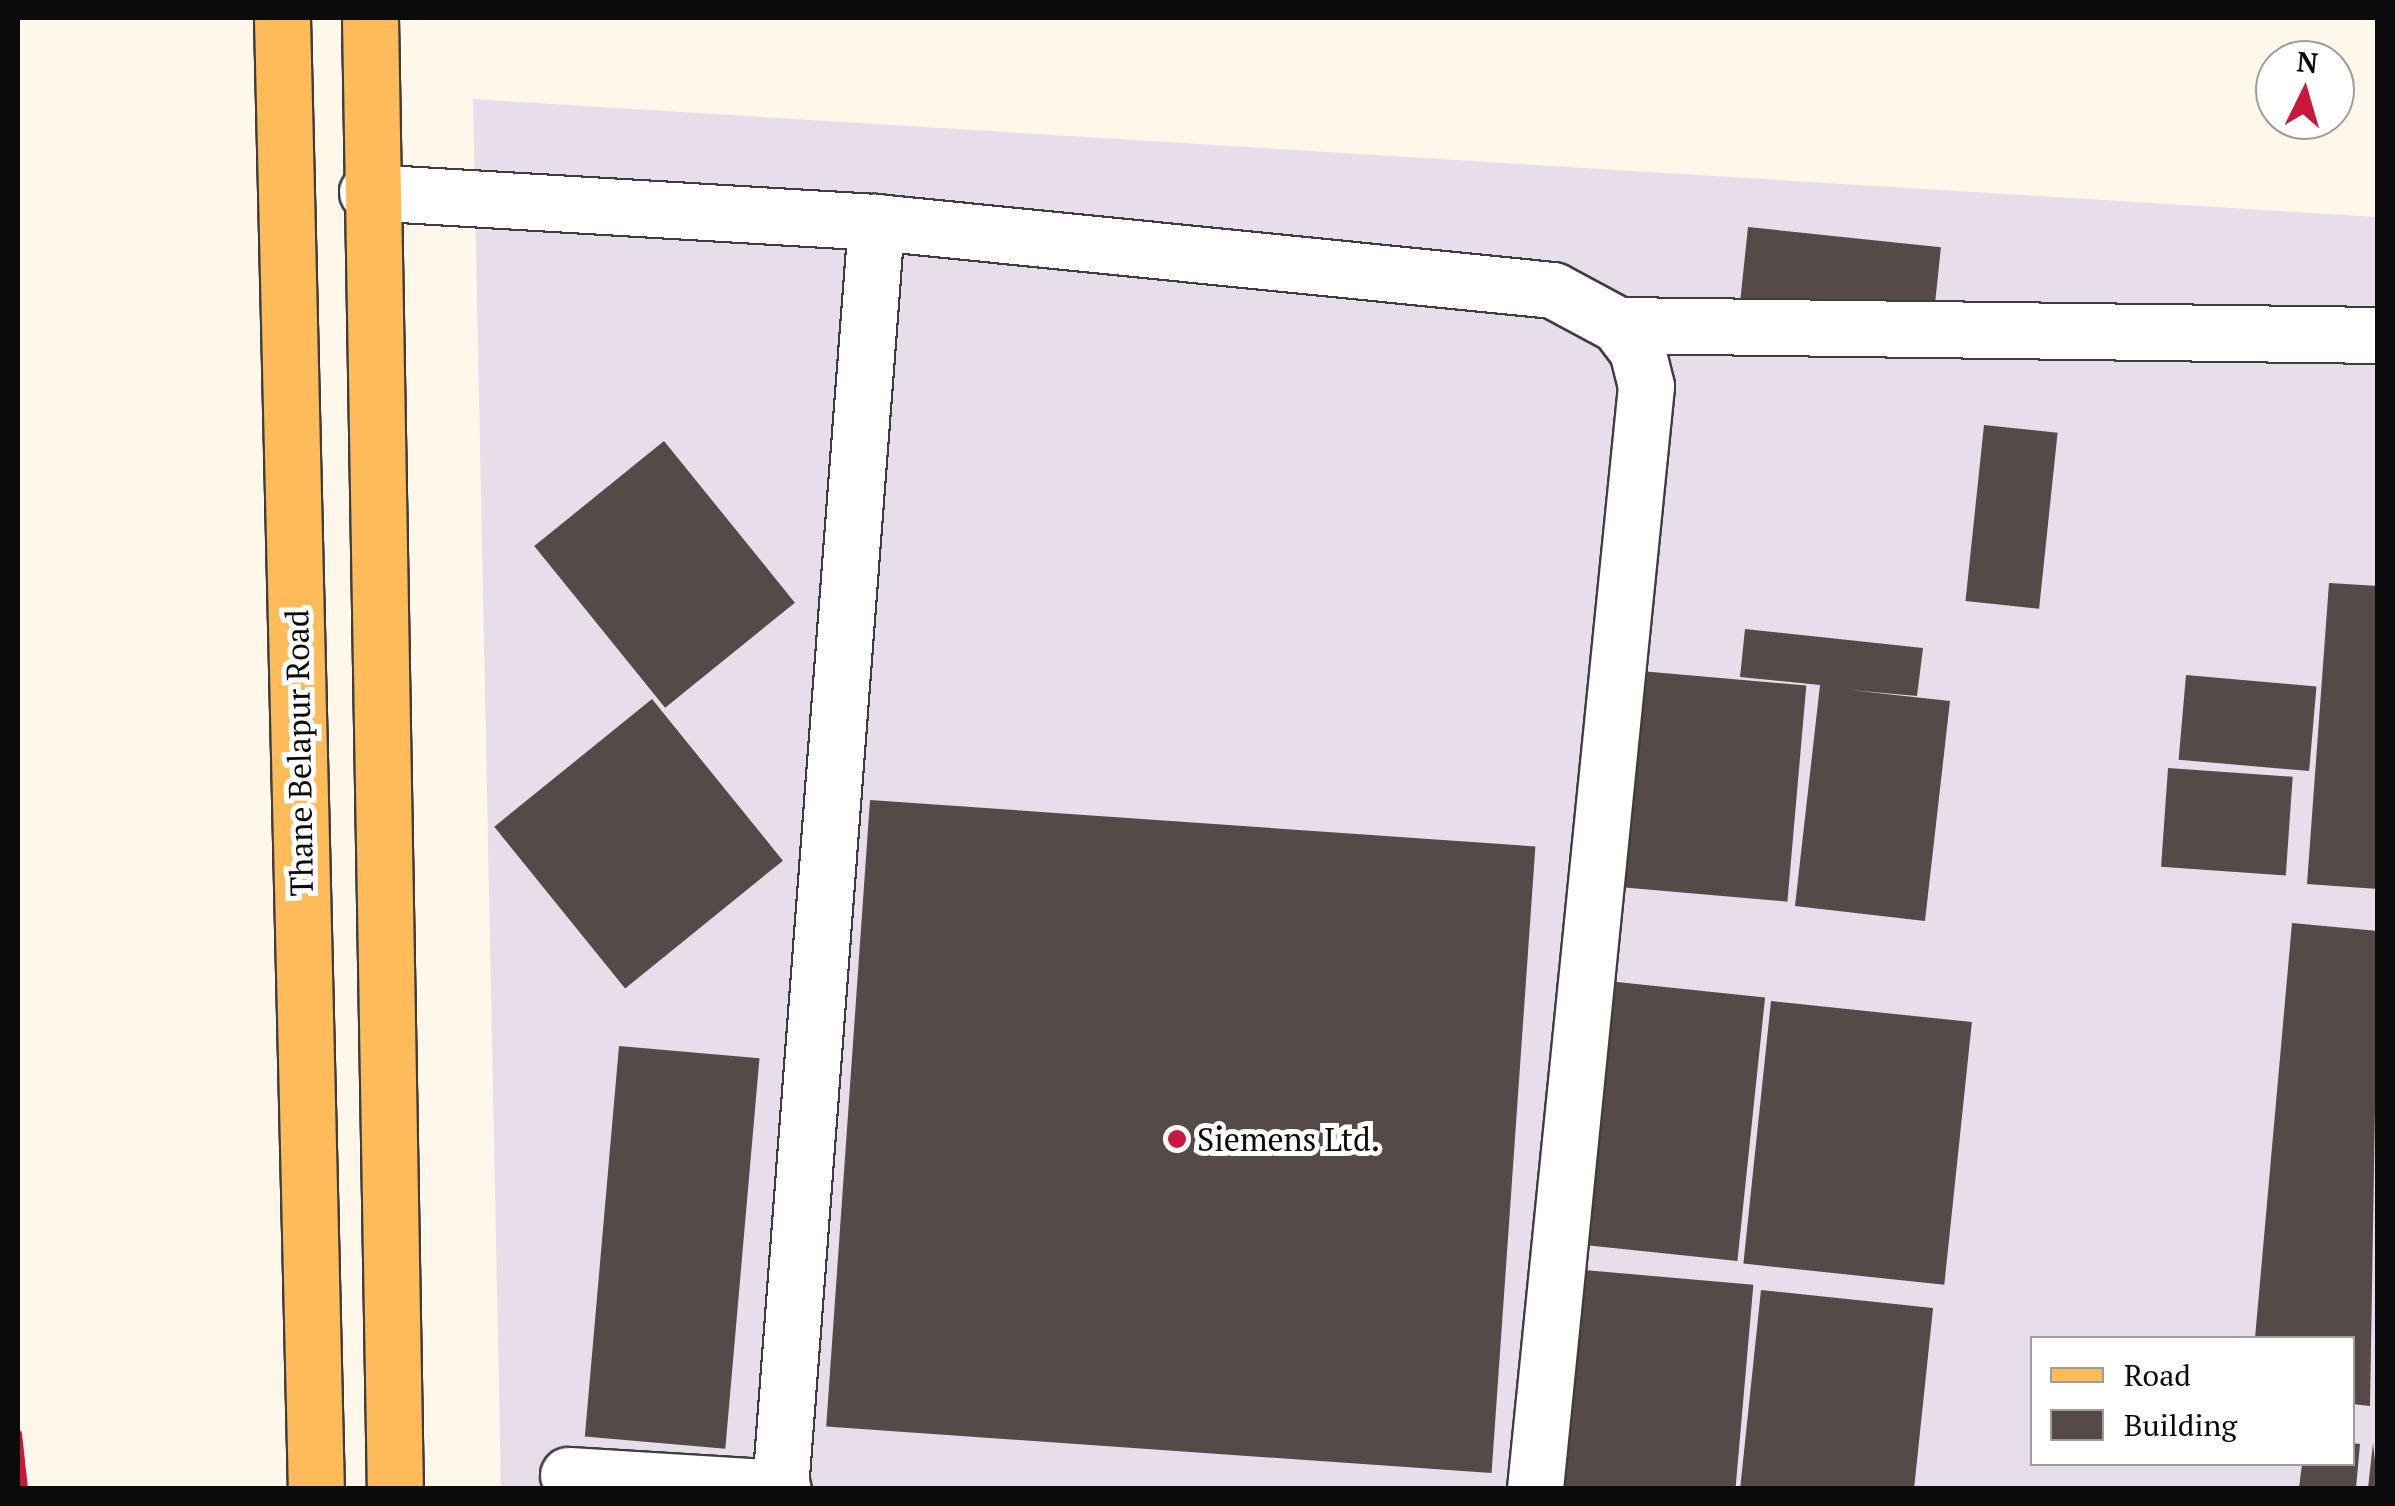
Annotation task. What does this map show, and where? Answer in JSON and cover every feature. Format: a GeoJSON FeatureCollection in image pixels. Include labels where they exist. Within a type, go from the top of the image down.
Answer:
{"type":"FeatureCollection","features":[{"type":"Feature","properties":{"kind":"main road","name":"Thane Belapur Road"},"geometry":{"type":"LineString","coordinates":[[282,18],[316,1488]]}},
{"type":"Feature","properties":{"kind":"main road"},"geometry":{"type":"LineString","coordinates":[[370,18],[366,192],[395,1488]]}},
{"type":"Feature","properties":{"kind":"lane"},"geometry":{"type":"LineString","coordinates":[[366,192],[876,222],[1553,290],[1618,325],[1638,350],[1646,386],[1535,1488]]}},
{"type":"Feature","properties":{"kind":"lane"},"geometry":{"type":"LineString","coordinates":[[568,1475],[781,1488],[876,222]]}},
{"type":"Feature","properties":{"kind":"lane"},"geometry":{"type":"LineString","coordinates":[[1618,325],[2378,335]]}},
{"type":"Feature","properties":{"kind":"shaded area"},"geometry":{"type":"Polygon","coordinates":[[[473,99],[2377,217],[2377,1488],[501,1488],[473,99]]]}},
{"type":"Feature","properties":{"kind":"building"},"geometry":{"type":"Polygon","coordinates":[[[1748,227],[1941,247],[1933,319],[1740,299],[1748,227]]]}},
{"type":"Feature","properties":{"kind":"building"},"geometry":{"type":"Polygon","coordinates":[[[1984,425],[2058,433],[2039,609],[1965,601],[1984,425]]]}},
{"type":"Feature","properties":{"kind":"building"},"geometry":{"type":"Polygon","coordinates":[[[664,441],[795,603],[665,708],[534,546],[664,441]]]}},
{"type":"Feature","properties":{"kind":"building"},"geometry":{"type":"Polygon","coordinates":[[[2329,583],[2378,586],[2378,889],[2307,884],[2329,583]]]}},
{"type":"Feature","properties":{"kind":"building"},"geometry":{"type":"Polygon","coordinates":[[[1745,629],[1923,648],[1917,696],[1850,690],[1950,701],[1925,921],[1795,906],[1820,685],[1740,677],[1745,629]]]}},
{"type":"Feature","properties":{"kind":"building"},"geometry":{"type":"Polygon","coordinates":[[[1629,670],[1806,686],[1787,902],[1610,886],[1629,670]]]}},
{"type":"Feature","properties":{"kind":"building"},"geometry":{"type":"Polygon","coordinates":[[[2186,675],[2317,686],[2309,771],[2179,760],[2186,675]]]}},
{"type":"Feature","properties":{"kind":"building"},"geometry":{"type":"Polygon","coordinates":[[[652,699],[783,861],[625,988],[494,827],[652,699]]]}},
{"type":"Feature","properties":{"kind":"building"},"geometry":{"type":"Polygon","coordinates":[[[2168,768],[2293,777],[2286,875],[2161,867],[2168,768]]]}},
{"type":"Feature","properties":{"kind":"building","name":"Siemens Ltd."},"geometry":{"type":"Polygon","coordinates":[[[870,800],[1535,847],[1492,1473],[826,1426],[870,800]]]}},
{"type":"Feature","properties":{"kind":"building"},"geometry":{"type":"Polygon","coordinates":[[[2292,923],[2378,931],[2370,1406],[2355,1404],[2355,1336],[2255,1336],[2292,923]]]}},
{"type":"Feature","properties":{"kind":"building"},"geometry":{"type":"Polygon","coordinates":[[[1598,980],[1765,998],[1737,1261],[1570,1244],[1598,980]]]}},
{"type":"Feature","properties":{"kind":"building"},"geometry":{"type":"Polygon","coordinates":[[[1771,1001],[1972,1022],[1944,1285],[1743,1264],[1771,1001]]]}},
{"type":"Feature","properties":{"kind":"building"},"geometry":{"type":"Polygon","coordinates":[[[619,1046],[759,1058],[725,1449],[585,1437],[619,1046]]]}},
{"type":"Feature","properties":{"kind":"building"},"geometry":{"type":"Polygon","coordinates":[[[1584,1270],[1753,1285],[1736,1488],[1565,1488],[1584,1270]]]}},
{"type":"Feature","properties":{"kind":"building"},"geometry":{"type":"Polygon","coordinates":[[[1761,1290],[1933,1308],[1914,1488],[1740,1488],[1761,1290]]]}},
{"type":"Feature","properties":{"kind":"building"},"geometry":{"type":"Polygon","coordinates":[[[2355,1443],[2360,1444],[2356,1488],[2299,1488],[2302,1466],[2355,1466],[2355,1443]]]}},
{"type":"Feature","properties":{"kind":"building"},"geometry":{"type":"Polygon","coordinates":[[[2373,1443],[2378,1488],[2368,1488],[2373,1443]]]}},
{"type":"Feature","properties":{"kind":"railway"},"geometry":{"type":"LineString","coordinates":[[18,1434],[24,1488]]}},
{"type":"Feature","properties":{"kind":"place","name":"Siemens Ltd."},"geometry":{"type":"Point","coordinates":[1177,1139]}}]}
